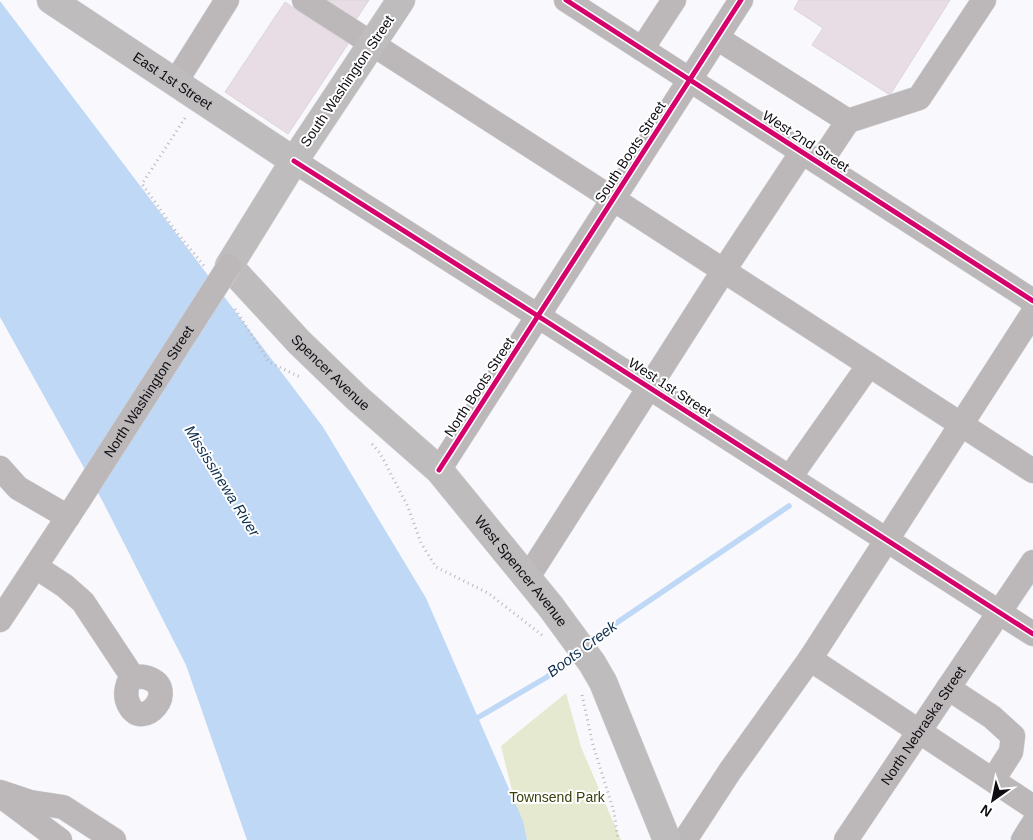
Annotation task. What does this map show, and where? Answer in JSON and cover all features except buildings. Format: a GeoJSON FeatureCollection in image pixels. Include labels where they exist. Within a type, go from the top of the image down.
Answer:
{"type":"FeatureCollection","features":[{"type":"Feature","properties":{"kind":"main road","name":"East 1st Street"},"geometry":{"type":"LineString","coordinates":[[51,0],[294,162]]}},
{"type":"Feature","properties":{"kind":"main road","name":"South Washington Street"},"geometry":{"type":"LineString","coordinates":[[294,162],[401,0]]}},
{"type":"Feature","properties":{"kind":"main road","name":"North Washington Street"},"geometry":{"type":"LineString","coordinates":[[229,266],[294,162]]}},
{"type":"Feature","properties":{"kind":"main road","name":"Spencer Avenue"},"geometry":{"type":"LineString","coordinates":[[229,266],[299,342],[357,398],[439,470]]}},
{"type":"Feature","properties":{"kind":"main road","name":"West Spencer Avenue"},"geometry":{"type":"LineString","coordinates":[[439,470],[528,577],[574,638],[586,675],[611,699],[667,840]]}},
{"type":"Feature","properties":{"kind":"street"},"geometry":{"type":"LineString","coordinates":[[175,83],[227,0]]}},
{"type":"Feature","properties":{"kind":"street"},"geometry":{"type":"LineString","coordinates":[[304,0],[1033,471]]}},
{"type":"Feature","properties":{"kind":"street"},"geometry":{"type":"LineString","coordinates":[[642,49],[674,0]]}},
{"type":"Feature","properties":{"kind":"street","name":"South Boots Street"},"geometry":{"type":"LineString","coordinates":[[538,316],[741,0]]}},
{"type":"Feature","properties":{"kind":"street"},"geometry":{"type":"LineString","coordinates":[[528,577],[724,270],[811,158],[848,121],[919,98],[984,0]]}},
{"type":"Feature","properties":{"kind":"street","name":"West 2nd Street"},"geometry":{"type":"LineString","coordinates":[[572,1],[642,49],[1033,301]]}},
{"type":"Feature","properties":{"kind":"street"},"geometry":{"type":"LineString","coordinates":[[716,38],[848,121]]}},
{"type":"Feature","properties":{"kind":"street","name":"West 1st Street"},"geometry":{"type":"LineString","coordinates":[[294,162],[538,316],[1033,634]]}},
{"type":"Feature","properties":{"kind":"street","name":"North Washington Street"},"geometry":{"type":"LineString","coordinates":[[0,620],[229,266]]}},
{"type":"Feature","properties":{"kind":"street"},"geometry":{"type":"LineString","coordinates":[[685,840],[730,771],[810,659],[1033,314]]}},
{"type":"Feature","properties":{"kind":"street","name":"North Boots Street"},"geometry":{"type":"LineString","coordinates":[[439,470],[538,316]]}},
{"type":"Feature","properties":{"kind":"street"},"geometry":{"type":"LineString","coordinates":[[790,477],[869,365]]}},
{"type":"Feature","properties":{"kind":"street"},"geometry":{"type":"LineString","coordinates":[[0,468],[18,488],[74,508]]}},
{"type":"Feature","properties":{"kind":"street","name":"North Nebraska Street"},"geometry":{"type":"LineString","coordinates":[[846,840],[1033,562]]}},
{"type":"Feature","properties":{"kind":"street"},"geometry":{"type":"LineString","coordinates":[[36,567],[65,586],[83,602],[132,676]]}},
{"type":"Feature","properties":{"kind":"street"},"geometry":{"type":"LineString","coordinates":[[810,659],[1033,807]]}},
{"type":"Feature","properties":{"kind":"street"},"geometry":{"type":"LineString","coordinates":[[948,688],[992,717],[1013,736],[1011,752],[993,780]]}},
{"type":"Feature","properties":{"kind":"street"},"geometry":{"type":"LineString","coordinates":[[0,793],[21,812],[60,840]]}},
{"type":"Feature","properties":{"kind":"street"},"geometry":{"type":"LineString","coordinates":[[0,793],[30,802],[62,807],[114,840]]}},
{"type":"Feature","properties":{"kind":"street"},"geometry":{"type":"LineString","coordinates":[[1023,840],[1033,824]]}},
{"type":"Feature","properties":{"kind":"path"},"geometry":{"type":"LineString","coordinates":[[586,675],[587,721],[614,812],[618,840]]}},
{"type":"Feature","properties":{"kind":"green space","name":"Townsend Park"},"geometry":{"type":"Polygon","coordinates":[[[566,693],[581,747],[621,840],[524,840],[501,746],[566,693]]]}},
{"type":"Feature","properties":{"kind":"water","name":"Mississinewa River"},"geometry":{"type":"Polygon","coordinates":[[[0,1],[323,427],[426,598],[523,821],[527,840],[247,840],[186,665],[103,502],[0,317],[0,1]]]}},
{"type":"Feature","properties":{"kind":"waterway","name":"Boots Creek"},"geometry":{"type":"LineString","coordinates":[[587,646],[609,628],[789,506]]}},
{"type":"Feature","properties":{"kind":"waterway","name":"Boots Creek"},"geometry":{"type":"LineString","coordinates":[[472,721],[547,677],[576,654]]}},
{"type":"Feature","properties":{"kind":"cycle path"},"geometry":{"type":"LineString","coordinates":[[566,0],[1033,301]]}},
{"type":"Feature","properties":{"kind":"cycle path"},"geometry":{"type":"LineString","coordinates":[[439,470],[741,0]]}},
{"type":"Feature","properties":{"kind":"cycle path"},"geometry":{"type":"LineString","coordinates":[[294,161],[1033,634]]}}]}
